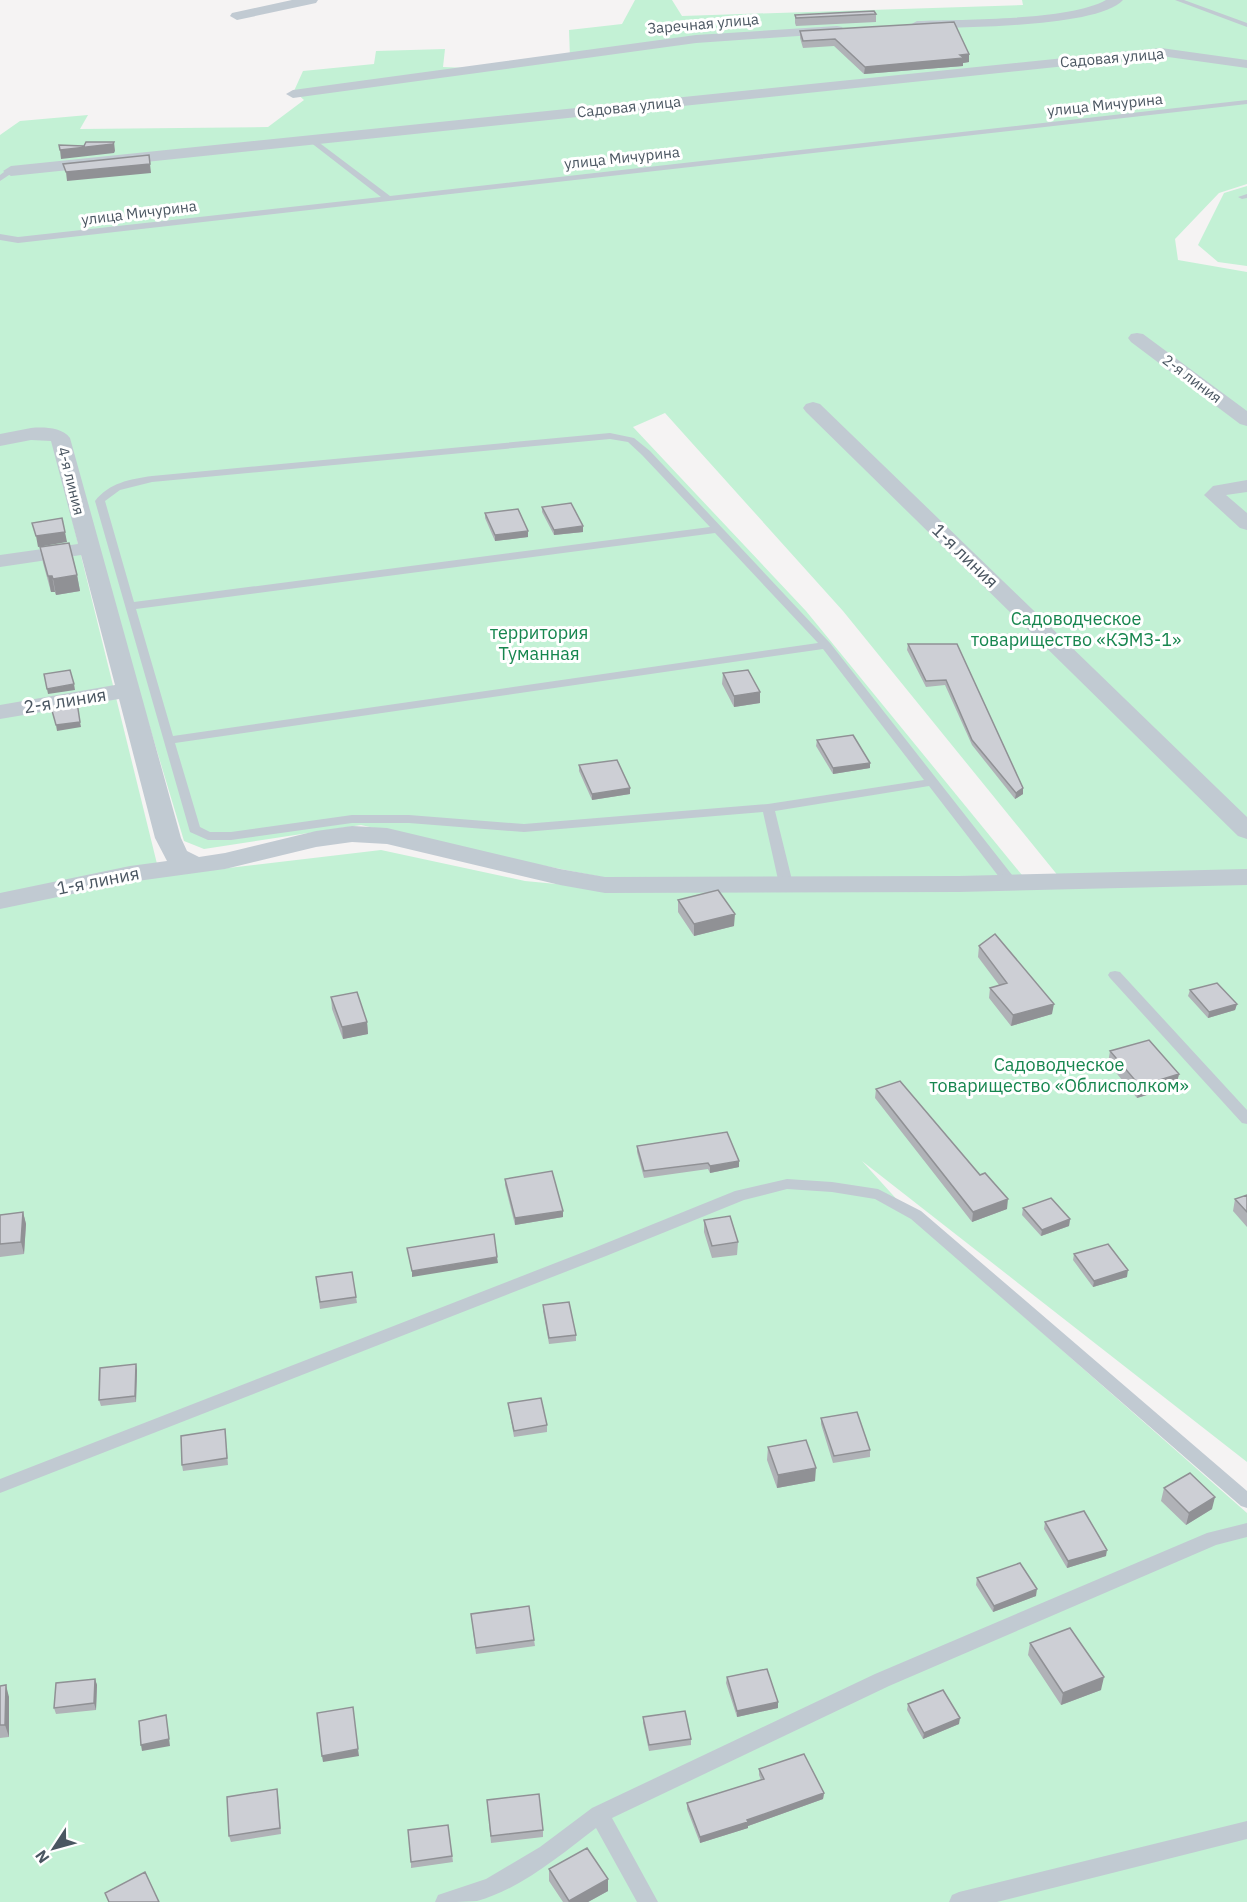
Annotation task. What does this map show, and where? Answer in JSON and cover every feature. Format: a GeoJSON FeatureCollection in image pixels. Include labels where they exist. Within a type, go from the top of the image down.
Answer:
{"type":"FeatureCollection","features":[{"type":"Feature","properties":{"kind":"street"},"geometry":{"type":"LineString","coordinates":[[237,16],[311,0]]}},
{"type":"Feature","properties":{"kind":"street"},"geometry":{"type":"LineString","coordinates":[[897,26],[1081,13],[1112,4],[1116,0]]}},
{"type":"Feature","properties":{"kind":"street","name":"Заречная улица"},"geometry":{"type":"LineString","coordinates":[[293,94],[696,39],[850,29]]}},
{"type":"Feature","properties":{"kind":"street","name":"Садовая улица"},"geometry":{"type":"LineString","coordinates":[[5,175],[314,140],[1161,52],[1247,64]]}},
{"type":"Feature","properties":{"kind":"street","name":"2-я линия"},"geometry":{"type":"LineString","coordinates":[[1137,338],[1247,420]]}},
{"type":"Feature","properties":{"kind":"street","name":"1-я линия"},"geometry":{"type":"LineString","coordinates":[[813,408],[1247,831]]}},
{"type":"Feature","properties":{"kind":"street","name":"4-я линия"},"geometry":{"type":"LineString","coordinates":[[0,440],[52,433],[60,438],[101,547],[129,690],[168,838],[176,856],[196,865]]}},
{"type":"Feature","properties":{"kind":"street"},"geometry":{"type":"LineString","coordinates":[[1247,486],[1220,490],[1214,495],[1247,525]]}},
{"type":"Feature","properties":{"kind":"street"},"geometry":{"type":"LineString","coordinates":[[0,561],[101,547]]}},
{"type":"Feature","properties":{"kind":"street","name":"2-я линия"},"geometry":{"type":"LineString","coordinates":[[0,712],[129,690]]}},
{"type":"Feature","properties":{"kind":"street","name":"1-я линия"},"geometry":{"type":"LineString","coordinates":[[0,901],[130,874],[225,861],[316,839],[352,834],[387,836],[605,885],[1011,883],[1247,877]]}},
{"type":"Feature","properties":{"kind":"lane"},"geometry":{"type":"LineString","coordinates":[[1178,0],[1247,25]]}},
{"type":"Feature","properties":{"kind":"lane","name":"улица Мичурина"},"geometry":{"type":"LineString","coordinates":[[0,237],[18,240],[1247,102]]}},
{"type":"Feature","properties":{"kind":"lane"},"geometry":{"type":"LineString","coordinates":[[314,140],[388,198]]}},
{"type":"Feature","properties":{"kind":"lane"},"geometry":{"type":"LineString","coordinates":[[933,782],[768,807],[524,828],[409,819],[352,819],[231,836],[208,836],[194,829],[130,606],[101,547],[100,501],[106,492],[126,483],[610,436],[631,440],[719,529],[826,645],[933,782],[1011,883]]}},
{"type":"Feature","properties":{"kind":"lane"},"geometry":{"type":"LineString","coordinates":[[130,606],[719,529]]}},
{"type":"Feature","properties":{"kind":"lane"},"geometry":{"type":"LineString","coordinates":[[168,740],[826,645]]}},
{"type":"Feature","properties":{"kind":"lane"},"geometry":{"type":"LineString","coordinates":[[768,807],[786,884]]}},
{"type":"Feature","properties":{"kind":"lane"},"geometry":{"type":"LineString","coordinates":[[1115,975],[1247,1119]]}},
{"type":"Feature","properties":{"kind":"lane"},"geometry":{"type":"LineString","coordinates":[[0,1486],[600,1252],[740,1195],[787,1184],[832,1187],[878,1194],[916,1215],[1247,1501]]}},
{"type":"Feature","properties":{"kind":"lane"},"geometry":{"type":"LineString","coordinates":[[445,1902],[491,1887],[548,1854],[599,1814],[882,1680],[1213,1538],[1247,1530]]}},
{"type":"Feature","properties":{"kind":"lane"},"geometry":{"type":"LineString","coordinates":[[599,1814],[648,1902]]}},
{"type":"Feature","properties":{"kind":"lane"},"geometry":{"type":"LineString","coordinates":[[959,1902],[1247,1830]]}},
{"type":"Feature","properties":{"kind":"green space"},"geometry":{"type":"Polygon","coordinates":[[[635,0],[672,0],[682,16],[1023,5],[1022,0],[1247,0],[1247,184],[1219,193],[1175,239],[1178,260],[1247,272],[1247,873],[1059,877],[843,611],[665,413],[633,427],[806,611],[1026,880],[622,881],[361,825],[204,849],[184,841],[118,621],[53,442],[160,876],[381,850],[525,881],[629,891],[1247,883],[1247,1462],[862,1161],[920,1225],[1247,1513],[1247,1902],[0,1902],[0,135],[20,121],[88,115],[80,129],[268,127],[304,100],[294,91],[303,71],[374,64],[376,51],[445,49],[443,67],[495,69],[570,58],[569,30],[622,24],[635,0]]]}},
{"type":"Feature","properties":{"kind":"green space"},"geometry":{"type":"Polygon","coordinates":[[[1247,186],[1247,266],[1218,262],[1198,245],[1224,193],[1247,186]]]}},
{"type":"Feature","properties":{"kind":"building"},"geometry":{"type":"Polygon","coordinates":[[[874,11],[876,14],[796,18],[795,15],[874,11]]]}},
{"type":"Feature","properties":{"kind":"building"},"geometry":{"type":"Polygon","coordinates":[[[954,22],[969,54],[960,55],[964,58],[865,67],[835,39],[803,41],[800,31],[954,22]]]}},
{"type":"Feature","properties":{"kind":"building"},"geometry":{"type":"Polygon","coordinates":[[[86,142],[114,142],[113,144],[60,150],[59,145],[84,146],[86,142]]]}},
{"type":"Feature","properties":{"kind":"building"},"geometry":{"type":"Polygon","coordinates":[[[149,155],[150,164],[66,172],[63,164],[149,155]]]}},
{"type":"Feature","properties":{"kind":"building"},"geometry":{"type":"Polygon","coordinates":[[[571,503],[583,526],[554,530],[542,507],[571,503]]]}},
{"type":"Feature","properties":{"kind":"building"},"geometry":{"type":"Polygon","coordinates":[[[518,509],[528,531],[495,535],[485,513],[518,509]]]}},
{"type":"Feature","properties":{"kind":"building"},"geometry":{"type":"Polygon","coordinates":[[[62,518],[65,532],[36,536],[32,523],[62,518]]]}},
{"type":"Feature","properties":{"kind":"building"},"geometry":{"type":"Polygon","coordinates":[[[69,543],[77,575],[53,579],[52,576],[48,576],[40,547],[69,543]]]}},
{"type":"Feature","properties":{"kind":"building"},"geometry":{"type":"Polygon","coordinates":[[[908,644],[957,644],[1023,788],[1016,793],[972,740],[946,680],[926,681],[908,644]]]}},
{"type":"Feature","properties":{"kind":"building"},"geometry":{"type":"Polygon","coordinates":[[[70,670],[74,684],[47,689],[44,674],[70,670]]]}},
{"type":"Feature","properties":{"kind":"building"},"geometry":{"type":"Polygon","coordinates":[[[748,670],[760,692],[734,696],[723,673],[748,670]]]}},
{"type":"Feature","properties":{"kind":"building"},"geometry":{"type":"Polygon","coordinates":[[[77,702],[80,722],[56,725],[51,707],[77,702]]]}},
{"type":"Feature","properties":{"kind":"building"},"geometry":{"type":"Polygon","coordinates":[[[853,735],[870,763],[833,768],[817,740],[853,735]]]}},
{"type":"Feature","properties":{"kind":"building"},"geometry":{"type":"Polygon","coordinates":[[[617,760],[630,788],[592,794],[579,765],[617,760]]]}},
{"type":"Feature","properties":{"kind":"building"},"geometry":{"type":"Polygon","coordinates":[[[718,890],[735,914],[694,924],[678,900],[718,890]]]}},
{"type":"Feature","properties":{"kind":"building"},"geometry":{"type":"Polygon","coordinates":[[[995,934],[1054,1004],[1013,1015],[990,988],[1007,983],[979,946],[995,934]]]}},
{"type":"Feature","properties":{"kind":"building"},"geometry":{"type":"Polygon","coordinates":[[[1217,983],[1237,1004],[1209,1012],[1190,990],[1217,983]]]}},
{"type":"Feature","properties":{"kind":"building"},"geometry":{"type":"Polygon","coordinates":[[[357,992],[367,1022],[342,1027],[331,997],[357,992]]]}},
{"type":"Feature","properties":{"kind":"building"},"geometry":{"type":"Polygon","coordinates":[[[1149,1040],[1179,1074],[1140,1086],[1110,1051],[1149,1040]]]}},
{"type":"Feature","properties":{"kind":"building"},"geometry":{"type":"Polygon","coordinates":[[[900,1081],[980,1175],[985,1173],[1008,1199],[973,1212],[876,1089],[900,1081]]]}},
{"type":"Feature","properties":{"kind":"building"},"geometry":{"type":"Polygon","coordinates":[[[727,1132],[739,1161],[710,1166],[708,1163],[644,1171],[637,1146],[727,1132]]]}},
{"type":"Feature","properties":{"kind":"building"},"geometry":{"type":"Polygon","coordinates":[[[552,1171],[563,1211],[515,1218],[505,1179],[552,1171]]]}},
{"type":"Feature","properties":{"kind":"building"},"geometry":{"type":"Polygon","coordinates":[[[1247,1195],[1247,1212],[1235,1199],[1247,1195]]]}},
{"type":"Feature","properties":{"kind":"building"},"geometry":{"type":"Polygon","coordinates":[[[1051,1198],[1070,1219],[1042,1230],[1023,1208],[1051,1198]]]}},
{"type":"Feature","properties":{"kind":"building"},"geometry":{"type":"Polygon","coordinates":[[[23,1212],[21,1242],[0,1244],[0,1215],[23,1212]]]}},
{"type":"Feature","properties":{"kind":"building"},"geometry":{"type":"Polygon","coordinates":[[[730,1216],[738,1242],[712,1246],[704,1220],[730,1216]]]}},
{"type":"Feature","properties":{"kind":"building"},"geometry":{"type":"Polygon","coordinates":[[[494,1234],[497,1257],[412,1271],[407,1248],[494,1234]]]}},
{"type":"Feature","properties":{"kind":"building"},"geometry":{"type":"Polygon","coordinates":[[[1108,1244],[1128,1270],[1094,1281],[1074,1254],[1108,1244]]]}},
{"type":"Feature","properties":{"kind":"building"},"geometry":{"type":"Polygon","coordinates":[[[352,1272],[356,1297],[320,1302],[316,1277],[352,1272]]]}},
{"type":"Feature","properties":{"kind":"building"},"geometry":{"type":"Polygon","coordinates":[[[569,1302],[576,1335],[549,1338],[543,1305],[569,1302]]]}},
{"type":"Feature","properties":{"kind":"building"},"geometry":{"type":"Polygon","coordinates":[[[136,1364],[135,1396],[99,1400],[100,1368],[136,1364]]]}},
{"type":"Feature","properties":{"kind":"building"},"geometry":{"type":"Polygon","coordinates":[[[541,1398],[547,1425],[514,1431],[508,1403],[541,1398]]]}},
{"type":"Feature","properties":{"kind":"building"},"geometry":{"type":"Polygon","coordinates":[[[857,1412],[870,1450],[834,1456],[821,1418],[857,1412]]]}},
{"type":"Feature","properties":{"kind":"building"},"geometry":{"type":"Polygon","coordinates":[[[225,1429],[227,1458],[182,1465],[181,1436],[225,1429]]]}},
{"type":"Feature","properties":{"kind":"building"},"geometry":{"type":"Polygon","coordinates":[[[806,1440],[816,1468],[778,1475],[768,1447],[806,1440]]]}},
{"type":"Feature","properties":{"kind":"building"},"geometry":{"type":"Polygon","coordinates":[[[1190,1473],[1215,1497],[1189,1513],[1164,1488],[1190,1473]]]}},
{"type":"Feature","properties":{"kind":"building"},"geometry":{"type":"Polygon","coordinates":[[[1084,1511],[1107,1550],[1068,1561],[1045,1522],[1084,1511]]]}},
{"type":"Feature","properties":{"kind":"building"},"geometry":{"type":"Polygon","coordinates":[[[1020,1563],[1037,1589],[994,1606],[977,1578],[1020,1563]]]}},
{"type":"Feature","properties":{"kind":"building"},"geometry":{"type":"Polygon","coordinates":[[[529,1606],[534,1640],[476,1648],[471,1614],[529,1606]]]}},
{"type":"Feature","properties":{"kind":"building"},"geometry":{"type":"Polygon","coordinates":[[[1070,1628],[1104,1677],[1063,1693],[1030,1643],[1070,1628]]]}},
{"type":"Feature","properties":{"kind":"building"},"geometry":{"type":"Polygon","coordinates":[[[767,1669],[778,1702],[737,1711],[727,1677],[767,1669]]]}},
{"type":"Feature","properties":{"kind":"building"},"geometry":{"type":"Polygon","coordinates":[[[95,1679],[94,1703],[54,1708],[56,1683],[95,1679]]]}},
{"type":"Feature","properties":{"kind":"building"},"geometry":{"type":"Polygon","coordinates":[[[6,1685],[5,1725],[0,1725],[0,1686],[6,1685]]]}},
{"type":"Feature","properties":{"kind":"building"},"geometry":{"type":"Polygon","coordinates":[[[943,1690],[960,1718],[924,1733],[908,1704],[943,1690]]]}},
{"type":"Feature","properties":{"kind":"building"},"geometry":{"type":"Polygon","coordinates":[[[353,1707],[358,1749],[322,1756],[317,1713],[353,1707]]]}},
{"type":"Feature","properties":{"kind":"building"},"geometry":{"type":"Polygon","coordinates":[[[685,1711],[691,1739],[649,1745],[643,1717],[685,1711]]]}},
{"type":"Feature","properties":{"kind":"building"},"geometry":{"type":"Polygon","coordinates":[[[166,1715],[169,1739],[141,1745],[139,1721],[166,1715]]]}},
{"type":"Feature","properties":{"kind":"building"},"geometry":{"type":"Polygon","coordinates":[[[804,1754],[824,1793],[747,1820],[748,1822],[700,1837],[687,1803],[764,1779],[759,1769],[804,1754]]]}},
{"type":"Feature","properties":{"kind":"building"},"geometry":{"type":"Polygon","coordinates":[[[277,1789],[280,1828],[229,1836],[227,1797],[277,1789]]]}},
{"type":"Feature","properties":{"kind":"building"},"geometry":{"type":"Polygon","coordinates":[[[539,1794],[543,1830],[491,1836],[487,1800],[539,1794]]]}},
{"type":"Feature","properties":{"kind":"building"},"geometry":{"type":"Polygon","coordinates":[[[448,1825],[452,1856],[411,1862],[408,1830],[448,1825]]]}},
{"type":"Feature","properties":{"kind":"building"},"geometry":{"type":"Polygon","coordinates":[[[587,1848],[608,1879],[569,1901],[549,1869],[587,1848]]]}},
{"type":"Feature","properties":{"kind":"building"},"geometry":{"type":"Polygon","coordinates":[[[145,1872],[159,1902],[109,1902],[105,1893],[145,1872]]]}},
{"type":"Feature","properties":{"kind":"park label","name":"Садоводческое товарищество «КЭМЗ-1»"},"geometry":{"type":"Point","coordinates":[1076,629]}},
{"type":"Feature","properties":{"kind":"park label","name":"территория Туманная"},"geometry":{"type":"Point","coordinates":[539,643]}},
{"type":"Feature","properties":{"kind":"park label","name":"Садоводческое товарищество «Облисполком»"},"geometry":{"type":"Point","coordinates":[1059,1075]}}]}
